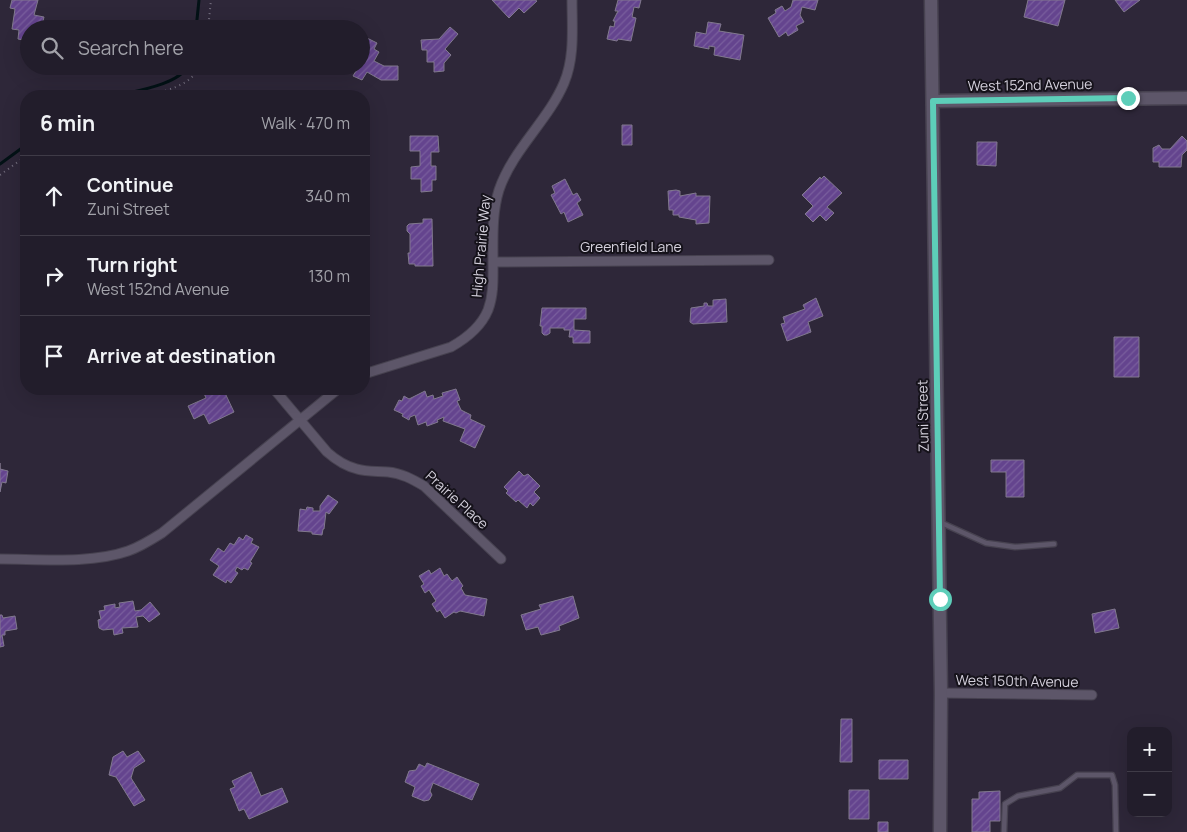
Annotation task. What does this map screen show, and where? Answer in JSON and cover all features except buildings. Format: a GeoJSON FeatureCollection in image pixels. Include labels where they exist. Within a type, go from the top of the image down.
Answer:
{"type":"FeatureCollection","features":[{"type":"Feature","properties":{"kind":"street","name":"High Prairie Way"},"geometry":{"type":"LineString","coordinates":[[370,372],[451,347],[473,332],[484,317],[492,298],[495,206],[505,174],[557,98],[565,82],[570,65],[572,47],[572,0]]}},
{"type":"Feature","properties":{"kind":"street","name":"Zuni Street"},"geometry":{"type":"LineString","coordinates":[[931,0],[941,693],[940,832]]}},
{"type":"Feature","properties":{"kind":"street","name":"West 152nd Avenue"},"geometry":{"type":"LineString","coordinates":[[933,101],[1187,98]]}},
{"type":"Feature","properties":{"kind":"street","name":"Greenfield Lane"},"geometry":{"type":"LineString","coordinates":[[493,262],[769,260]]}},
{"type":"Feature","properties":{"kind":"street","name":"Prairie Place"},"geometry":{"type":"LineString","coordinates":[[279,395],[327,452],[345,465],[368,471],[400,474],[424,486],[501,558]]}},
{"type":"Feature","properties":{"kind":"street"},"geometry":{"type":"LineString","coordinates":[[0,560],[97,558],[129,551],[146,543],[162,533],[330,395]]}},
{"type":"Feature","properties":{"kind":"street","name":"West 150th Avenue"},"geometry":{"type":"LineString","coordinates":[[941,693],[1092,696]]}},
{"type":"Feature","properties":{"kind":"lane"},"geometry":{"type":"LineString","coordinates":[[939,524],[944,524],[986,543],[1015,547],[1054,544]]}},
{"type":"Feature","properties":{"kind":"lane"},"geometry":{"type":"LineString","coordinates":[[1004,832],[1005,804],[1018,796],[1060,788],[1077,775],[1112,775],[1116,832]]}},
{"type":"Feature","properties":{"kind":"path"},"geometry":{"type":"LineString","coordinates":[[209,20],[211,0]]}},
{"type":"Feature","properties":{"kind":"path"},"geometry":{"type":"LineString","coordinates":[[166,90],[183,85],[195,75]]}},
{"type":"Feature","properties":{"kind":"path"},"geometry":{"type":"LineString","coordinates":[[0,175],[20,160]]}},
{"type":"Feature","properties":{"kind":"waterway"},"geometry":{"type":"LineString","coordinates":[[197,20],[199,0]]}},
{"type":"Feature","properties":{"kind":"waterway"},"geometry":{"type":"LineString","coordinates":[[140,90],[166,83],[180,75]]}},
{"type":"Feature","properties":{"kind":"waterway"},"geometry":{"type":"LineString","coordinates":[[0,164],[20,149]]}},
{"type":"Feature","properties":{"kind":"route"},"geometry":{"type":"LineString","coordinates":[[940,599],[933,101],[1128,98]]}}]}
